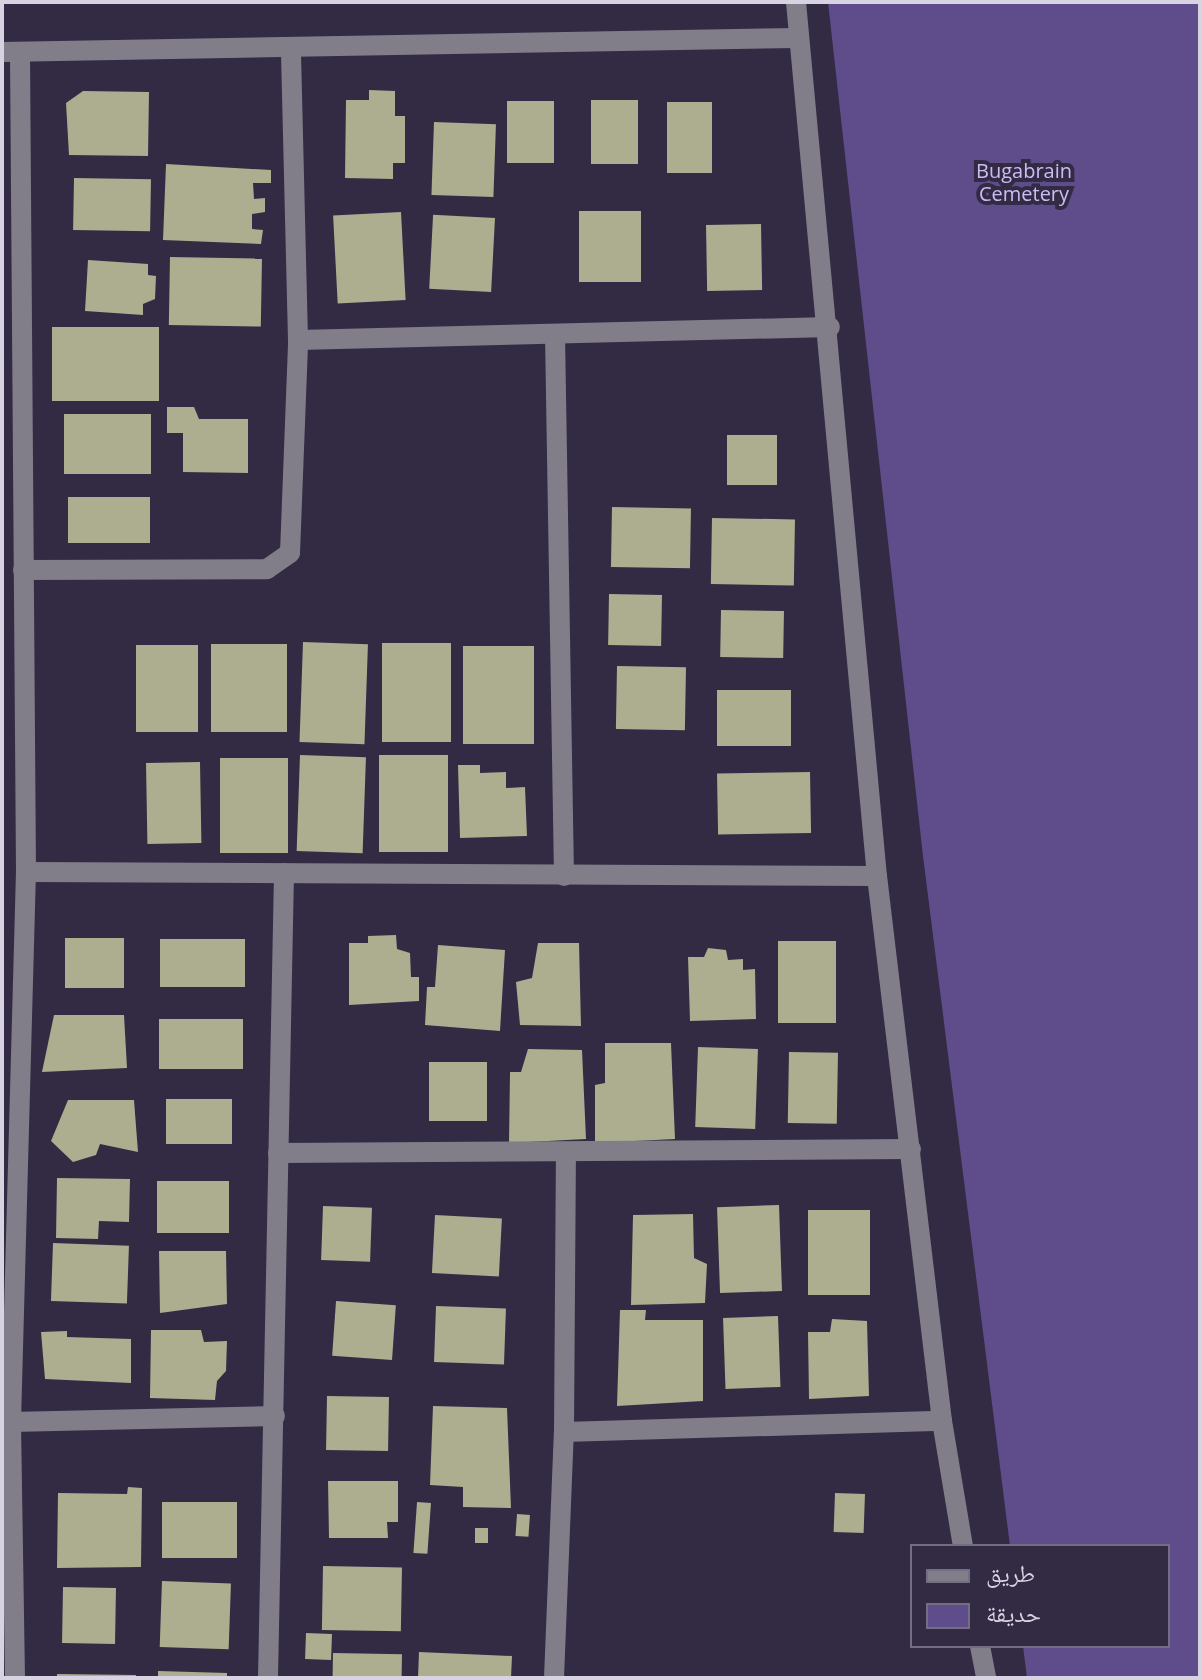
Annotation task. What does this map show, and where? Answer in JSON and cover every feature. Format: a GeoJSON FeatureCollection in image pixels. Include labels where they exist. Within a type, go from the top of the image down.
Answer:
{"type":"FeatureCollection","features":[{"type":"Feature","properties":{"kind":"street"},"geometry":{"type":"LineString","coordinates":[[796,2],[830,327],[877,876],[942,1421],[963,1544]]}},
{"type":"Feature","properties":{"kind":"street"},"geometry":{"type":"LineString","coordinates":[[15,1678],[11,1422],[26,872],[23,570],[11,52],[798,38]]}},
{"type":"Feature","properties":{"kind":"street"},"geometry":{"type":"LineString","coordinates":[[23,570],[250,570],[280,561],[292,540],[298,340],[291,49]]}},
{"type":"Feature","properties":{"kind":"street"},"geometry":{"type":"LineString","coordinates":[[298,340],[830,327]]}},
{"type":"Feature","properties":{"kind":"street"},"geometry":{"type":"LineString","coordinates":[[555,334],[564,876]]}},
{"type":"Feature","properties":{"kind":"street"},"geometry":{"type":"LineString","coordinates":[[26,872],[877,876]]}},
{"type":"Feature","properties":{"kind":"street"},"geometry":{"type":"LineString","coordinates":[[268,1678],[284,873]]}},
{"type":"Feature","properties":{"kind":"street"},"geometry":{"type":"LineString","coordinates":[[278,1153],[911,1149]]}},
{"type":"Feature","properties":{"kind":"street"},"geometry":{"type":"LineString","coordinates":[[554,1678],[564,1432],[566,1153]]}},
{"type":"Feature","properties":{"kind":"street"},"geometry":{"type":"LineString","coordinates":[[11,1422],[275,1416]]}},
{"type":"Feature","properties":{"kind":"street"},"geometry":{"type":"LineString","coordinates":[[564,1432],[942,1421]]}},
{"type":"Feature","properties":{"kind":"street"},"geometry":{"type":"LineString","coordinates":[[980,1648],[986,1678]]}},
{"type":"Feature","properties":{"kind":"green space","name":"Bugabrain Cemetery"},"geometry":{"type":"Polygon","coordinates":[[[828,2],[1200,2],[1200,1678],[1027,1678],[1023,1648],[1170,1648],[1170,1544],[1010,1544],[923,856],[828,2]]]}},
{"type":"Feature","properties":{"kind":"building"},"geometry":{"type":"Polygon","coordinates":[[[369,90],[395,91],[395,116],[405,116],[405,163],[393,163],[393,179],[345,178],[346,100],[369,100],[369,90]]]}},
{"type":"Feature","properties":{"kind":"building"},"geometry":{"type":"Polygon","coordinates":[[[83,91],[149,92],[148,156],[69,155],[66,103],[83,91]]]}},
{"type":"Feature","properties":{"kind":"building"},"geometry":{"type":"Polygon","coordinates":[[[591,100],[638,100],[638,164],[591,164],[591,100]]]}},
{"type":"Feature","properties":{"kind":"building"},"geometry":{"type":"Polygon","coordinates":[[[507,101],[554,101],[554,163],[507,163],[507,101]]]}},
{"type":"Feature","properties":{"kind":"building"},"geometry":{"type":"Polygon","coordinates":[[[667,102],[712,102],[712,173],[667,173],[667,102]]]}},
{"type":"Feature","properties":{"kind":"building"},"geometry":{"type":"Polygon","coordinates":[[[434,122],[496,124],[493,197],[431,195],[434,122]]]}},
{"type":"Feature","properties":{"kind":"building"},"geometry":{"type":"Polygon","coordinates":[[[166,164],[271,170],[271,183],[253,183],[254,199],[265,198],[265,212],[252,214],[252,229],[263,230],[261,244],[163,240],[166,164]]]}},
{"type":"Feature","properties":{"kind":"building"},"geometry":{"type":"Polygon","coordinates":[[[74,178],[151,179],[150,231],[73,230],[74,178]]]}},
{"type":"Feature","properties":{"kind":"building"},"geometry":{"type":"Polygon","coordinates":[[[579,211],[641,211],[641,282],[579,282],[579,211]]]}},
{"type":"Feature","properties":{"kind":"building"},"geometry":{"type":"Polygon","coordinates":[[[401,212],[406,300],[338,303],[333,216],[401,212]]]}},
{"type":"Feature","properties":{"kind":"building"},"geometry":{"type":"Polygon","coordinates":[[[433,215],[495,218],[491,292],[429,289],[433,215]]]}},
{"type":"Feature","properties":{"kind":"building"},"geometry":{"type":"Polygon","coordinates":[[[761,224],[762,290],[707,291],[706,225],[761,224]]]}},
{"type":"Feature","properties":{"kind":"building"},"geometry":{"type":"Polygon","coordinates":[[[170,257],[262,259],[261,327],[169,325],[170,257]]]}},
{"type":"Feature","properties":{"kind":"building"},"geometry":{"type":"Polygon","coordinates":[[[88,260],[148,264],[148,275],[156,276],[155,299],[143,304],[143,315],[85,311],[88,260]]]}},
{"type":"Feature","properties":{"kind":"building"},"geometry":{"type":"Polygon","coordinates":[[[52,327],[159,327],[159,401],[52,401],[52,327]]]}},
{"type":"Feature","properties":{"kind":"building"},"geometry":{"type":"Polygon","coordinates":[[[167,407],[194,407],[199,419],[248,419],[248,473],[183,472],[183,433],[167,433],[167,407]]]}},
{"type":"Feature","properties":{"kind":"building"},"geometry":{"type":"Polygon","coordinates":[[[64,414],[151,414],[151,474],[64,474],[64,414]]]}},
{"type":"Feature","properties":{"kind":"building"},"geometry":{"type":"Polygon","coordinates":[[[727,435],[777,435],[777,485],[727,485],[727,435]]]}},
{"type":"Feature","properties":{"kind":"building"},"geometry":{"type":"Polygon","coordinates":[[[68,497],[150,497],[150,543],[68,543],[68,497]]]}},
{"type":"Feature","properties":{"kind":"building"},"geometry":{"type":"Polygon","coordinates":[[[612,507],[691,508],[690,568],[611,567],[612,507]]]}},
{"type":"Feature","properties":{"kind":"building"},"geometry":{"type":"Polygon","coordinates":[[[712,518],[795,519],[794,585],[711,584],[712,518]]]}},
{"type":"Feature","properties":{"kind":"building"},"geometry":{"type":"Polygon","coordinates":[[[609,594],[662,595],[661,646],[608,645],[609,594]]]}},
{"type":"Feature","properties":{"kind":"building"},"geometry":{"type":"Polygon","coordinates":[[[721,610],[784,611],[783,658],[720,657],[721,610]]]}},
{"type":"Feature","properties":{"kind":"building"},"geometry":{"type":"Polygon","coordinates":[[[303,642],[368,644],[364,744],[300,742],[303,642]]]}},
{"type":"Feature","properties":{"kind":"building"},"geometry":{"type":"Polygon","coordinates":[[[382,643],[451,643],[451,742],[382,742],[382,643]]]}},
{"type":"Feature","properties":{"kind":"building"},"geometry":{"type":"Polygon","coordinates":[[[211,644],[287,644],[287,732],[211,732],[211,644]]]}},
{"type":"Feature","properties":{"kind":"building"},"geometry":{"type":"Polygon","coordinates":[[[136,645],[198,645],[198,732],[136,732],[136,645]]]}},
{"type":"Feature","properties":{"kind":"building"},"geometry":{"type":"Polygon","coordinates":[[[463,646],[534,646],[534,744],[463,744],[463,646]]]}},
{"type":"Feature","properties":{"kind":"building"},"geometry":{"type":"Polygon","coordinates":[[[617,666],[686,667],[685,730],[616,729],[617,666]]]}},
{"type":"Feature","properties":{"kind":"building"},"geometry":{"type":"Polygon","coordinates":[[[717,690],[791,690],[791,746],[717,746],[717,690]]]}},
{"type":"Feature","properties":{"kind":"building"},"geometry":{"type":"Polygon","coordinates":[[[300,755],[366,757],[363,853],[297,851],[300,755]]]}},
{"type":"Feature","properties":{"kind":"building"},"geometry":{"type":"Polygon","coordinates":[[[379,755],[448,755],[448,852],[379,852],[379,755]]]}},
{"type":"Feature","properties":{"kind":"building"},"geometry":{"type":"Polygon","coordinates":[[[220,758],[288,758],[288,853],[220,853],[220,758]]]}},
{"type":"Feature","properties":{"kind":"building"},"geometry":{"type":"Polygon","coordinates":[[[200,762],[201,843],[147,844],[146,763],[200,762]]]}},
{"type":"Feature","properties":{"kind":"building"},"geometry":{"type":"Polygon","coordinates":[[[458,765],[480,765],[480,773],[506,772],[506,788],[525,787],[527,836],[460,838],[458,765]]]}},
{"type":"Feature","properties":{"kind":"building"},"geometry":{"type":"Polygon","coordinates":[[[810,772],[811,833],[718,835],[717,774],[810,772]]]}},
{"type":"Feature","properties":{"kind":"building"},"geometry":{"type":"Polygon","coordinates":[[[396,935],[397,949],[410,953],[411,977],[419,977],[419,1001],[349,1005],[349,943],[368,943],[368,936],[396,935]]]}},
{"type":"Feature","properties":{"kind":"building"},"geometry":{"type":"Polygon","coordinates":[[[65,938],[124,938],[124,988],[65,988],[65,938]]]}},
{"type":"Feature","properties":{"kind":"building"},"geometry":{"type":"Polygon","coordinates":[[[160,939],[245,939],[245,987],[160,987],[160,939]]]}},
{"type":"Feature","properties":{"kind":"building"},"geometry":{"type":"Polygon","coordinates":[[[778,941],[836,941],[836,1023],[778,1023],[778,941]]]}},
{"type":"Feature","properties":{"kind":"building"},"geometry":{"type":"Polygon","coordinates":[[[538,943],[579,943],[581,1026],[520,1025],[516,982],[532,978],[538,943]]]}},
{"type":"Feature","properties":{"kind":"building"},"geometry":{"type":"Polygon","coordinates":[[[438,945],[505,950],[500,1031],[425,1025],[427,987],[435,987],[438,945]]]}},
{"type":"Feature","properties":{"kind":"building"},"geometry":{"type":"Polygon","coordinates":[[[708,948],[726,950],[728,960],[743,959],[743,970],[755,969],[756,1019],[690,1021],[688,957],[704,957],[708,948]]]}},
{"type":"Feature","properties":{"kind":"building"},"geometry":{"type":"Polygon","coordinates":[[[54,1015],[124,1015],[127,1068],[42,1072],[54,1015]]]}},
{"type":"Feature","properties":{"kind":"building"},"geometry":{"type":"Polygon","coordinates":[[[159,1019],[243,1019],[243,1069],[159,1069],[159,1019]]]}},
{"type":"Feature","properties":{"kind":"building"},"geometry":{"type":"Polygon","coordinates":[[[605,1043],[671,1043],[675,1139],[595,1143],[595,1085],[605,1083],[605,1043]]]}},
{"type":"Feature","properties":{"kind":"building"},"geometry":{"type":"Polygon","coordinates":[[[698,1047],[758,1049],[755,1129],[695,1127],[698,1047]]]}},
{"type":"Feature","properties":{"kind":"building"},"geometry":{"type":"Polygon","coordinates":[[[528,1049],[582,1050],[586,1139],[509,1143],[510,1072],[521,1072],[528,1049]]]}},
{"type":"Feature","properties":{"kind":"building"},"geometry":{"type":"Polygon","coordinates":[[[789,1052],[838,1053],[837,1124],[788,1123],[789,1052]]]}},
{"type":"Feature","properties":{"kind":"building"},"geometry":{"type":"Polygon","coordinates":[[[429,1062],[487,1062],[487,1121],[429,1121],[429,1062]]]}},
{"type":"Feature","properties":{"kind":"building"},"geometry":{"type":"Polygon","coordinates":[[[166,1099],[232,1099],[232,1144],[166,1144],[166,1099]]]}},
{"type":"Feature","properties":{"kind":"building"},"geometry":{"type":"Polygon","coordinates":[[[68,1100],[134,1100],[138,1152],[100,1144],[96,1155],[73,1162],[51,1141],[68,1100]]]}},
{"type":"Feature","properties":{"kind":"building"},"geometry":{"type":"Polygon","coordinates":[[[57,1178],[130,1179],[129,1222],[99,1221],[98,1239],[56,1238],[57,1178]]]}},
{"type":"Feature","properties":{"kind":"building"},"geometry":{"type":"Polygon","coordinates":[[[157,1181],[229,1181],[229,1233],[157,1233],[157,1181]]]}},
{"type":"Feature","properties":{"kind":"building"},"geometry":{"type":"Polygon","coordinates":[[[779,1205],[782,1291],[720,1293],[717,1207],[779,1205]]]}},
{"type":"Feature","properties":{"kind":"building"},"geometry":{"type":"Polygon","coordinates":[[[323,1206],[372,1208],[370,1262],[321,1260],[323,1206]]]}},
{"type":"Feature","properties":{"kind":"building"},"geometry":{"type":"Polygon","coordinates":[[[808,1210],[870,1210],[870,1295],[808,1295],[808,1210]]]}},
{"type":"Feature","properties":{"kind":"building"},"geometry":{"type":"Polygon","coordinates":[[[693,1214],[694,1258],[707,1264],[705,1303],[631,1305],[633,1215],[693,1214]]]}},
{"type":"Feature","properties":{"kind":"building"},"geometry":{"type":"Polygon","coordinates":[[[435,1215],[502,1219],[499,1276],[432,1273],[435,1215]]]}},
{"type":"Feature","properties":{"kind":"building"},"geometry":{"type":"Polygon","coordinates":[[[53,1243],[129,1246],[127,1304],[51,1301],[53,1243]]]}},
{"type":"Feature","properties":{"kind":"building"},"geometry":{"type":"Polygon","coordinates":[[[159,1251],[226,1251],[227,1304],[160,1313],[159,1251]]]}},
{"type":"Feature","properties":{"kind":"building"},"geometry":{"type":"Polygon","coordinates":[[[336,1301],[396,1305],[392,1360],[332,1356],[336,1301]]]}},
{"type":"Feature","properties":{"kind":"building"},"geometry":{"type":"Polygon","coordinates":[[[436,1306],[506,1308],[504,1364],[434,1362],[436,1306]]]}},
{"type":"Feature","properties":{"kind":"building"},"geometry":{"type":"Polygon","coordinates":[[[620,1310],[646,1310],[645,1320],[703,1320],[703,1401],[617,1406],[620,1310]]]}},
{"type":"Feature","properties":{"kind":"building"},"geometry":{"type":"Polygon","coordinates":[[[778,1316],[780,1387],[726,1389],[723,1318],[778,1316]]]}},
{"type":"Feature","properties":{"kind":"building"},"geometry":{"type":"Polygon","coordinates":[[[832,1319],[867,1321],[869,1396],[809,1399],[808,1332],[830,1332],[832,1319]]]}},
{"type":"Feature","properties":{"kind":"building"},"geometry":{"type":"Polygon","coordinates":[[[151,1330],[201,1330],[204,1342],[227,1341],[226,1371],[217,1381],[215,1400],[150,1398],[151,1330]]]}},
{"type":"Feature","properties":{"kind":"building"},"geometry":{"type":"Polygon","coordinates":[[[67,1331],[67,1337],[131,1339],[131,1383],[45,1379],[41,1332],[67,1331]]]}},
{"type":"Feature","properties":{"kind":"building"},"geometry":{"type":"Polygon","coordinates":[[[327,1396],[389,1397],[388,1451],[326,1450],[327,1396]]]}},
{"type":"Feature","properties":{"kind":"building"},"geometry":{"type":"Polygon","coordinates":[[[433,1406],[507,1408],[511,1508],[463,1507],[463,1487],[430,1485],[433,1406]]]}},
{"type":"Feature","properties":{"kind":"building"},"geometry":{"type":"Polygon","coordinates":[[[328,1481],[398,1481],[398,1522],[387,1522],[388,1538],[329,1538],[328,1481]]]}},
{"type":"Feature","properties":{"kind":"building"},"geometry":{"type":"Polygon","coordinates":[[[128,1487],[142,1488],[141,1567],[57,1568],[58,1493],[127,1494],[128,1487]]]}},
{"type":"Feature","properties":{"kind":"building"},"geometry":{"type":"Polygon","coordinates":[[[835,1493],[865,1494],[864,1533],[834,1532],[835,1493]]]}},
{"type":"Feature","properties":{"kind":"building"},"geometry":{"type":"Polygon","coordinates":[[[162,1502],[237,1502],[237,1558],[162,1558],[162,1502]]]}},
{"type":"Feature","properties":{"kind":"building"},"geometry":{"type":"Polygon","coordinates":[[[417,1502],[431,1503],[427,1554],[413,1553],[417,1502]]]}},
{"type":"Feature","properties":{"kind":"building"},"geometry":{"type":"Polygon","coordinates":[[[517,1514],[530,1515],[528,1537],[515,1536],[517,1514]]]}},
{"type":"Feature","properties":{"kind":"building"},"geometry":{"type":"Polygon","coordinates":[[[475,1528],[488,1528],[488,1543],[475,1543],[475,1528]]]}},
{"type":"Feature","properties":{"kind":"building"},"geometry":{"type":"Polygon","coordinates":[[[323,1566],[402,1567],[401,1631],[322,1630],[323,1566]]]}},
{"type":"Feature","properties":{"kind":"building"},"geometry":{"type":"Polygon","coordinates":[[[162,1581],[231,1583],[229,1649],[160,1647],[162,1581]]]}},
{"type":"Feature","properties":{"kind":"building"},"geometry":{"type":"Polygon","coordinates":[[[63,1587],[116,1588],[115,1644],[62,1643],[63,1587]]]}},
{"type":"Feature","properties":{"kind":"building"},"geometry":{"type":"Polygon","coordinates":[[[306,1633],[332,1634],[331,1660],[305,1659],[306,1633]]]}},
{"type":"Feature","properties":{"kind":"building"},"geometry":{"type":"Polygon","coordinates":[[[419,1652],[512,1656],[511,1678],[418,1678],[419,1652]]]}},
{"type":"Feature","properties":{"kind":"building"},"geometry":{"type":"Polygon","coordinates":[[[333,1653],[402,1654],[402,1678],[333,1678],[333,1653]]]}},
{"type":"Feature","properties":{"kind":"building"},"geometry":{"type":"Polygon","coordinates":[[[158,1671],[227,1673],[227,1678],[158,1678],[158,1671]]]}},
{"type":"Feature","properties":{"kind":"building"},"geometry":{"type":"Polygon","coordinates":[[[57,1674],[136,1675],[136,1678],[57,1678],[57,1674]]]}}]}
